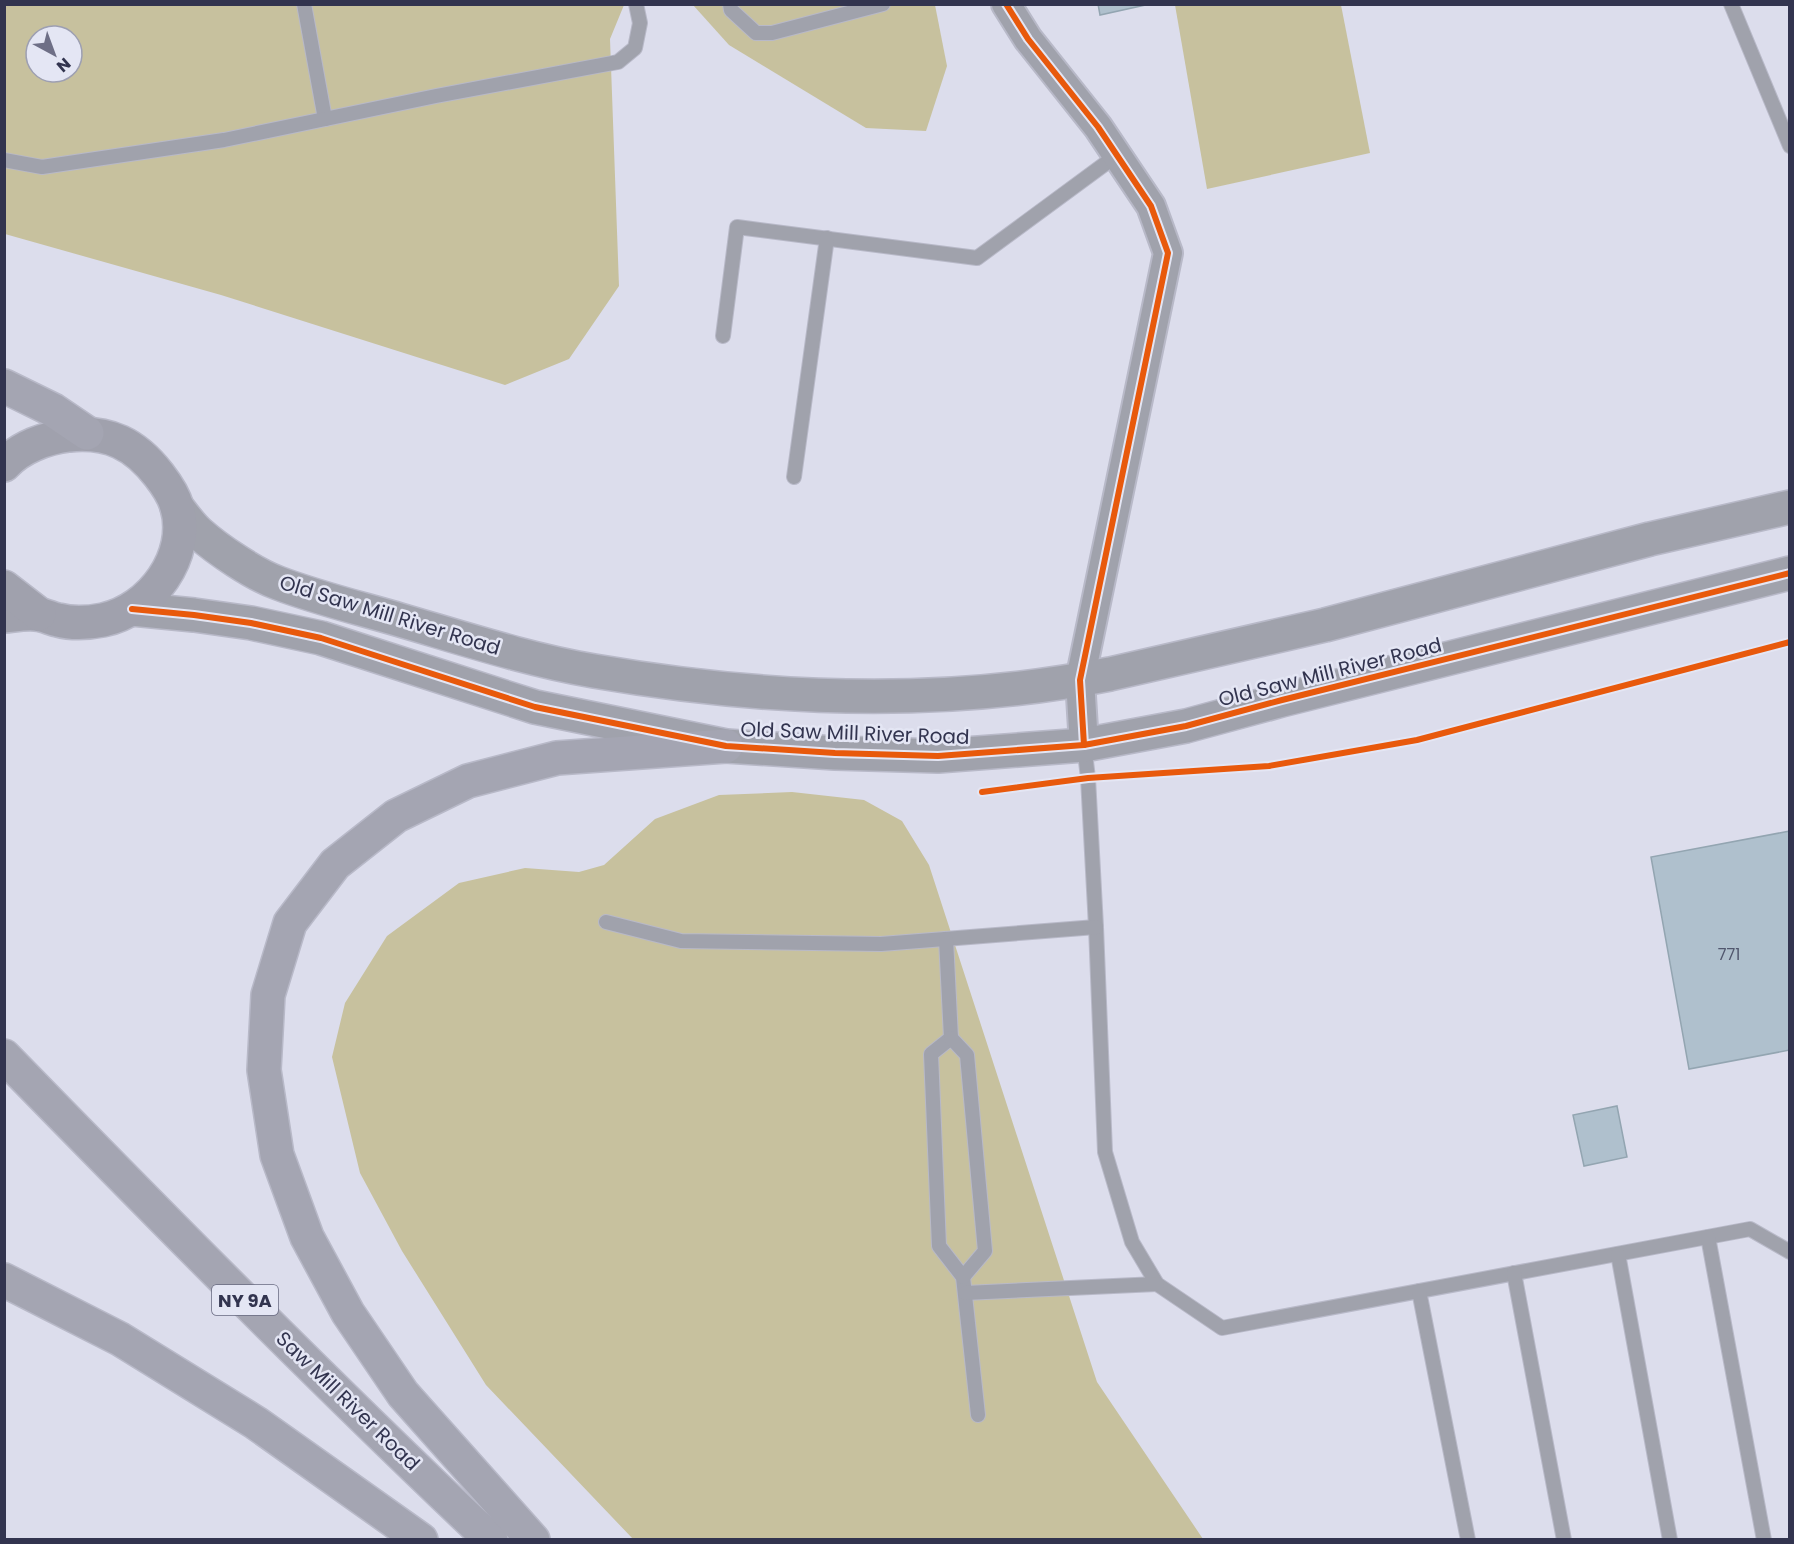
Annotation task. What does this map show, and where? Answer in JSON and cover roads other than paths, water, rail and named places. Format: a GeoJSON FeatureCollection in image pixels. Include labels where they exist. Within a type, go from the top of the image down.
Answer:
{"type":"FeatureCollection","features":[{"type":"Feature","properties":{"kind":"main road"},"geometry":{"type":"LineString","coordinates":[[4,386],[53,410],[87,433]]}},
{"type":"Feature","properties":{"kind":"main road","name":"Old Saw Mill River Road"},"geometry":{"type":"LineString","coordinates":[[4,465],[32,445],[56,437],[87,433],[111,438],[134,449],[150,464],[166,485],[177,507]]}},
{"type":"Feature","properties":{"kind":"main road"},"geometry":{"type":"LineString","coordinates":[[132,609],[154,591],[176,554],[179,530],[177,507]]}},
{"type":"Feature","properties":{"kind":"main road"},"geometry":{"type":"LineString","coordinates":[[4,587],[39,614]]}},
{"type":"Feature","properties":{"kind":"main road","name":"Old Saw Mill River Road"},"geometry":{"type":"LineString","coordinates":[[4,616],[39,614],[59,621],[82,623],[105,620],[132,609]]}},
{"type":"Feature","properties":{"kind":"main road"},"geometry":{"type":"LineString","coordinates":[[532,1539],[403,1394],[348,1313],[307,1237],[277,1155],[264,1070],[268,994],[290,924],[335,864],[396,816],[468,781],[557,758],[726,746]]}},
{"type":"Feature","properties":{"kind":"main road","name":"Saw Mill River Road"},"geometry":{"type":"LineString","coordinates":[[4,1056],[201,1257],[491,1539]]}},
{"type":"Feature","properties":{"kind":"main road"},"geometry":{"type":"LineString","coordinates":[[4,1280],[120,1339],[256,1423],[421,1539]]}},
{"type":"Feature","properties":{"kind":"street"},"geometry":{"type":"LineString","coordinates":[[1006,4],[1028,39],[1098,127],[1151,206],[1168,253],[1080,680],[1084,745]]}},
{"type":"Feature","properties":{"kind":"street","name":"Old Saw Mill River Road"},"geometry":{"type":"LineString","coordinates":[[177,507],[198,533],[233,558],[276,583],[487,646],[592,671],[720,688],[828,696],[968,694],[1080,680],[1324,625],[1650,539],[1790,507]]}},
{"type":"Feature","properties":{"kind":"street","name":"Old Saw Mill River Road"},"geometry":{"type":"LineString","coordinates":[[132,609],[194,615],[321,638],[535,707],[726,746],[836,753],[938,756],[1084,745],[1186,726],[1790,573]]}},
{"type":"Feature","properties":{"kind":"lane"},"geometry":{"type":"LineString","coordinates":[[304,4],[325,119]]}},
{"type":"Feature","properties":{"kind":"lane"},"geometry":{"type":"LineString","coordinates":[[4,160],[42,167],[224,140],[436,96],[618,62],[635,48],[640,23],[636,4]]}},
{"type":"Feature","properties":{"kind":"lane"},"geometry":{"type":"LineString","coordinates":[[730,4],[731,10],[756,33],[772,33],[846,9],[883,4]]}},
{"type":"Feature","properties":{"kind":"lane"},"geometry":{"type":"LineString","coordinates":[[1731,4],[1790,146]]}},
{"type":"Feature","properties":{"kind":"lane"},"geometry":{"type":"LineString","coordinates":[[723,336],[737,227],[977,258],[1117,155]]}},
{"type":"Feature","properties":{"kind":"lane"},"geometry":{"type":"LineString","coordinates":[[794,477],[827,238]]}},
{"type":"Feature","properties":{"kind":"lane"},"geometry":{"type":"LineString","coordinates":[[1084,745],[1088,778],[1096,927],[1105,1152],[1132,1242],[1157,1284],[1222,1328],[1750,1228],[1790,1252]]}},
{"type":"Feature","properties":{"kind":"lane"},"geometry":{"type":"LineString","coordinates":[[606,922],[681,941],[881,944],[1096,927]]}},
{"type":"Feature","properties":{"kind":"lane"},"geometry":{"type":"LineString","coordinates":[[946,939],[951,1038],[967,1055],[985,1251],[963,1277]]}},
{"type":"Feature","properties":{"kind":"lane"},"geometry":{"type":"LineString","coordinates":[[951,1038],[931,1054],[939,1246],[963,1277],[978,1415]]}},
{"type":"Feature","properties":{"kind":"lane"},"geometry":{"type":"LineString","coordinates":[[1708,1237],[1764,1539]]}},
{"type":"Feature","properties":{"kind":"lane"},"geometry":{"type":"LineString","coordinates":[[1618,1254],[1670,1539]]}},
{"type":"Feature","properties":{"kind":"lane"},"geometry":{"type":"LineString","coordinates":[[1515,1273],[1564,1539]]}},
{"type":"Feature","properties":{"kind":"lane"},"geometry":{"type":"LineString","coordinates":[[965,1293],[1157,1284]]}},
{"type":"Feature","properties":{"kind":"lane"},"geometry":{"type":"LineString","coordinates":[[1419,1291],[1468,1539]]}}]}
